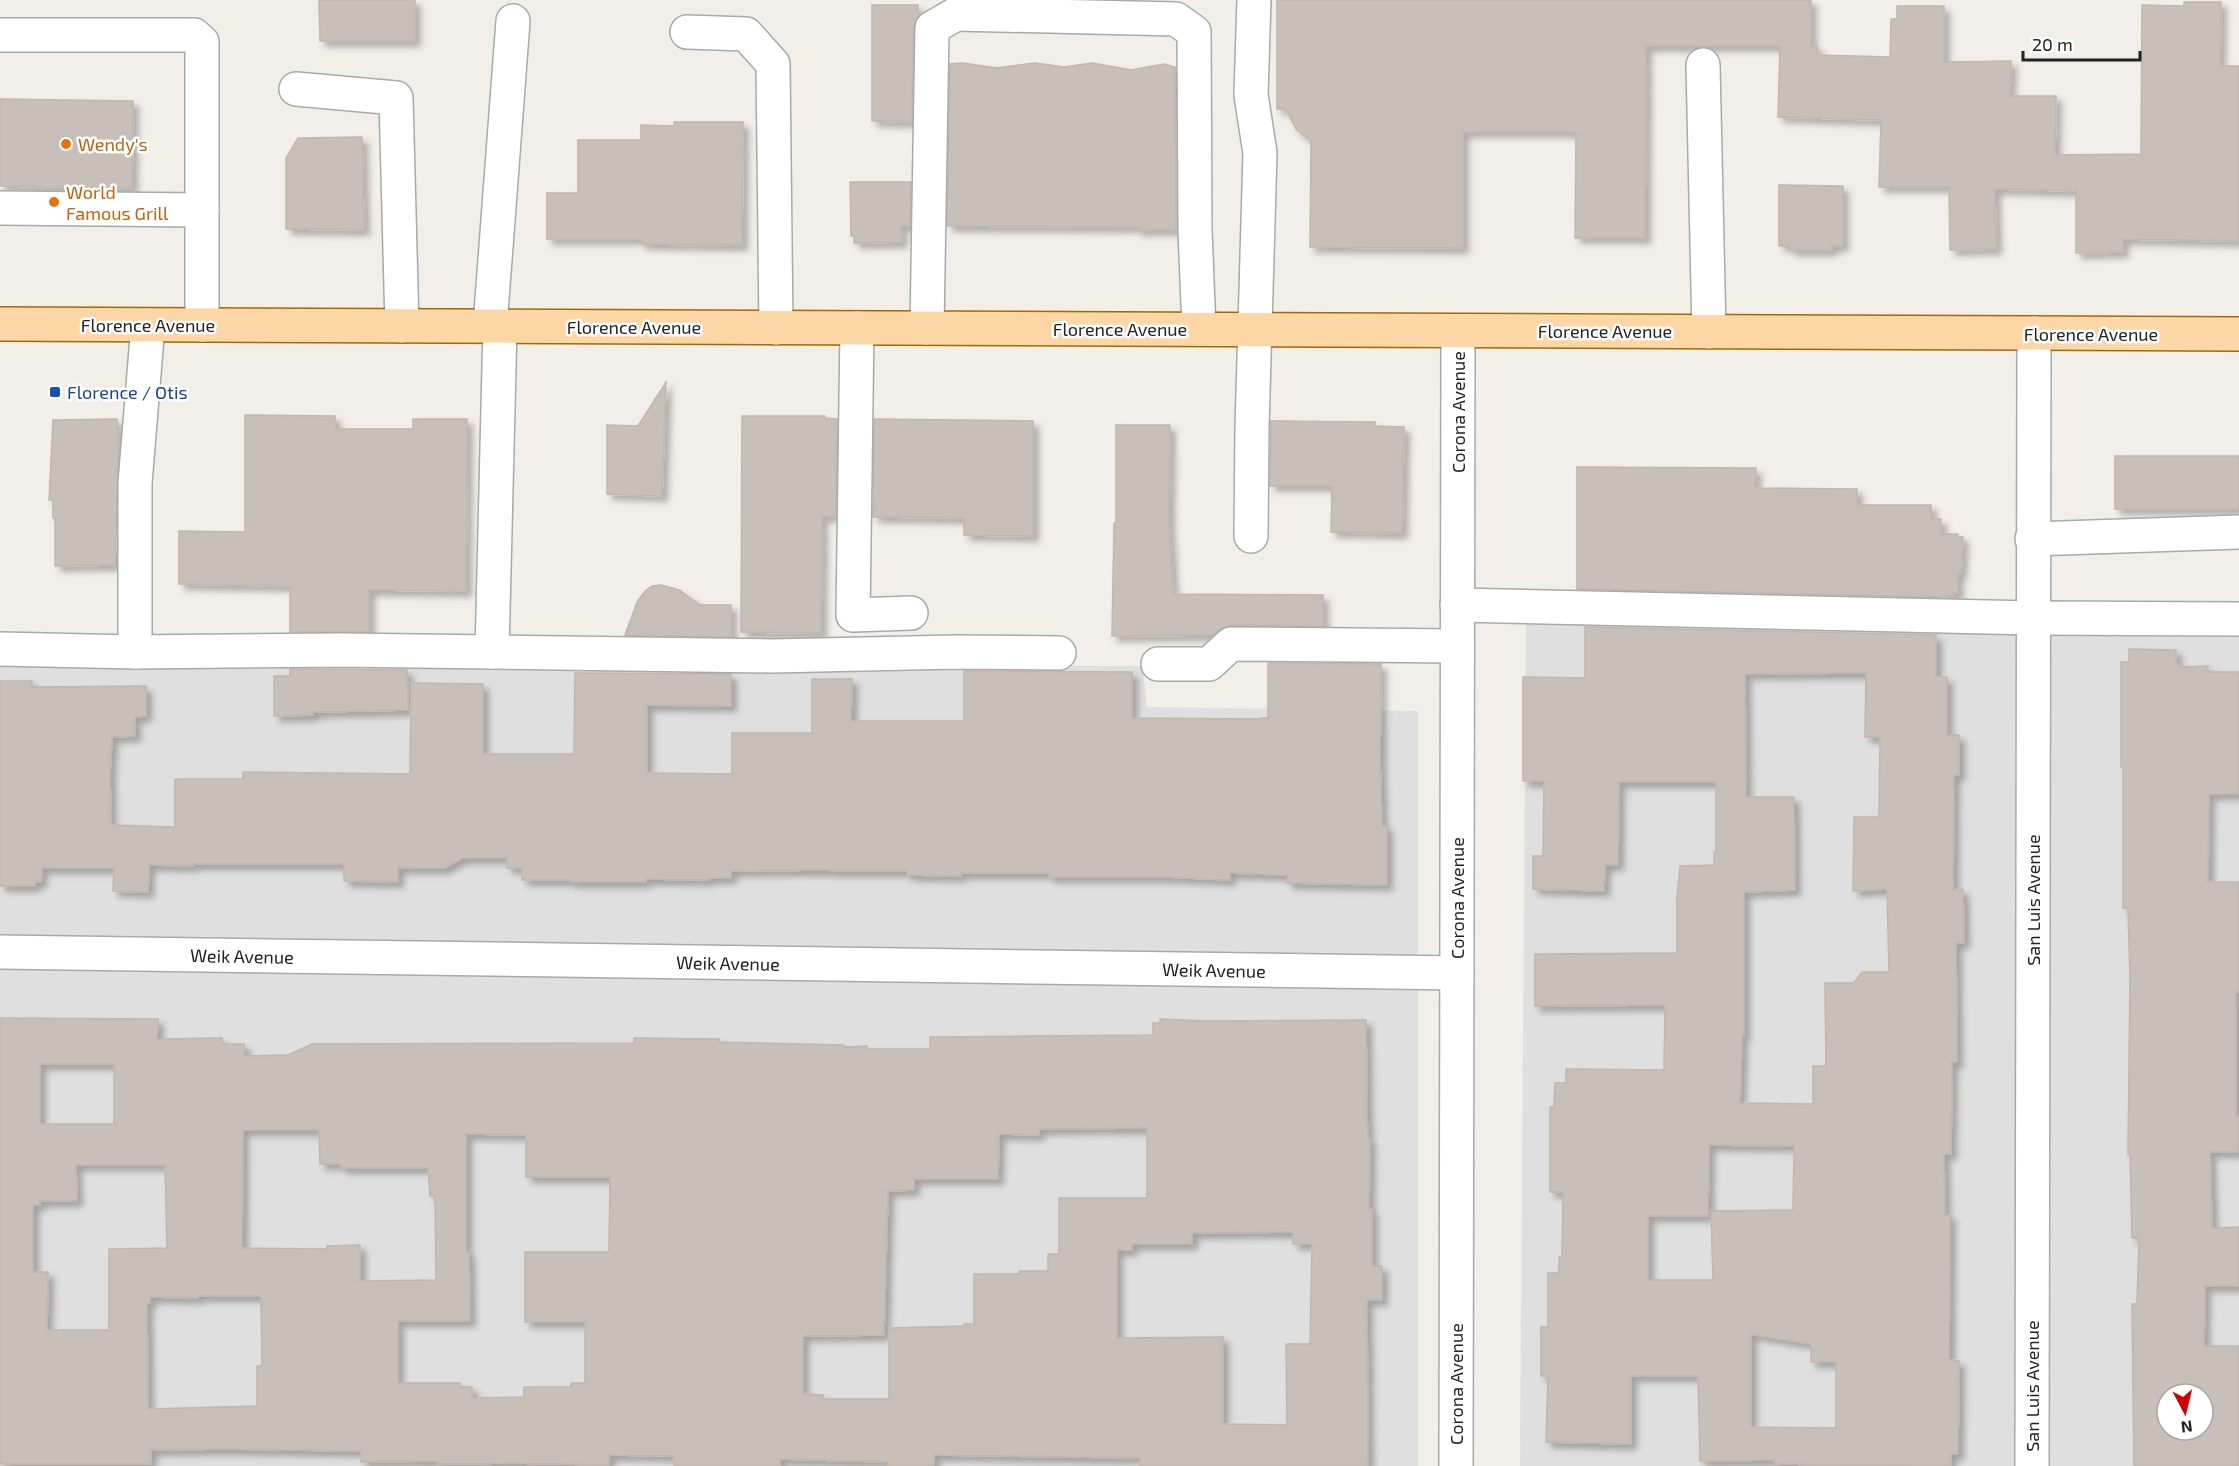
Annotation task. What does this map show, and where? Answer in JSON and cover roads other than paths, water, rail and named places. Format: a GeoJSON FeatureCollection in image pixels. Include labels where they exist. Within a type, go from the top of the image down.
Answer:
{"type":"FeatureCollection","features":[{"type":"Feature","properties":{"kind":"main road","name":"Florence Avenue"},"geometry":{"type":"LineString","coordinates":[[0,324],[2239,334]]}},
{"type":"Feature","properties":{"kind":"street"},"geometry":{"type":"LineString","coordinates":[[1251,536],[1260,153],[1251,95],[1254,0]]}},
{"type":"Feature","properties":{"kind":"street"},"geometry":{"type":"LineString","coordinates":[[927,328],[932,28],[956,14],[1176,19],[1194,32],[1195,230],[1199,329]]}},
{"type":"Feature","properties":{"kind":"street"},"geometry":{"type":"LineString","coordinates":[[492,652],[495,326],[513,21]]}},
{"type":"Feature","properties":{"kind":"street"},"geometry":{"type":"LineString","coordinates":[[687,32],[746,34],[773,64],[776,328]]}},
{"type":"Feature","properties":{"kind":"street"},"geometry":{"type":"LineString","coordinates":[[0,34],[194,35],[202,42],[202,325]]}},
{"type":"Feature","properties":{"kind":"street"},"geometry":{"type":"LineString","coordinates":[[1702,65],[1709,332]]}},
{"type":"Feature","properties":{"kind":"street"},"geometry":{"type":"LineString","coordinates":[[296,89],[396,98],[402,326]]}},
{"type":"Feature","properties":{"kind":"street"},"geometry":{"type":"LineString","coordinates":[[0,208],[202,210]]}},
{"type":"Feature","properties":{"kind":"street"},"geometry":{"type":"LineString","coordinates":[[135,652],[135,483],[148,325]]}},
{"type":"Feature","properties":{"kind":"street"},"geometry":{"type":"LineString","coordinates":[[857,328],[854,615],[911,613]]}},
{"type":"Feature","properties":{"kind":"street","name":"Corona Avenue"},"geometry":{"type":"LineString","coordinates":[[1456,1466],[1458,331]]}},
{"type":"Feature","properties":{"kind":"street","name":"San Luis Avenue"},"geometry":{"type":"LineString","coordinates":[[2032,1466],[2034,333]]}},
{"type":"Feature","properties":{"kind":"street"},"geometry":{"type":"LineString","coordinates":[[2032,539],[2239,532]]}},
{"type":"Feature","properties":{"kind":"street"},"geometry":{"type":"LineString","coordinates":[[1457,605],[2033,618],[2239,619]]}},
{"type":"Feature","properties":{"kind":"street"},"geometry":{"type":"LineString","coordinates":[[1158,664],[1209,664],[1231,644],[1457,646]]}},
{"type":"Feature","properties":{"kind":"street"},"geometry":{"type":"LineString","coordinates":[[0,649],[135,652],[342,650],[773,656],[956,652],[1059,653]]}},
{"type":"Feature","properties":{"kind":"street","name":"Weik Avenue"},"geometry":{"type":"LineString","coordinates":[[0,952],[1456,973]]}},
{"type":"Feature","properties":{"kind":"place","name":"Wendy's"},"geometry":{"type":"Point","coordinates":[66,144]}},
{"type":"Feature","properties":{"kind":"place","name":"World Famous Grill"},"geometry":{"type":"Point","coordinates":[54,202]}},
{"type":"Feature","properties":{"kind":"place","name":"Florence / Otis"},"geometry":{"type":"Point","coordinates":[55,392]}}]}
